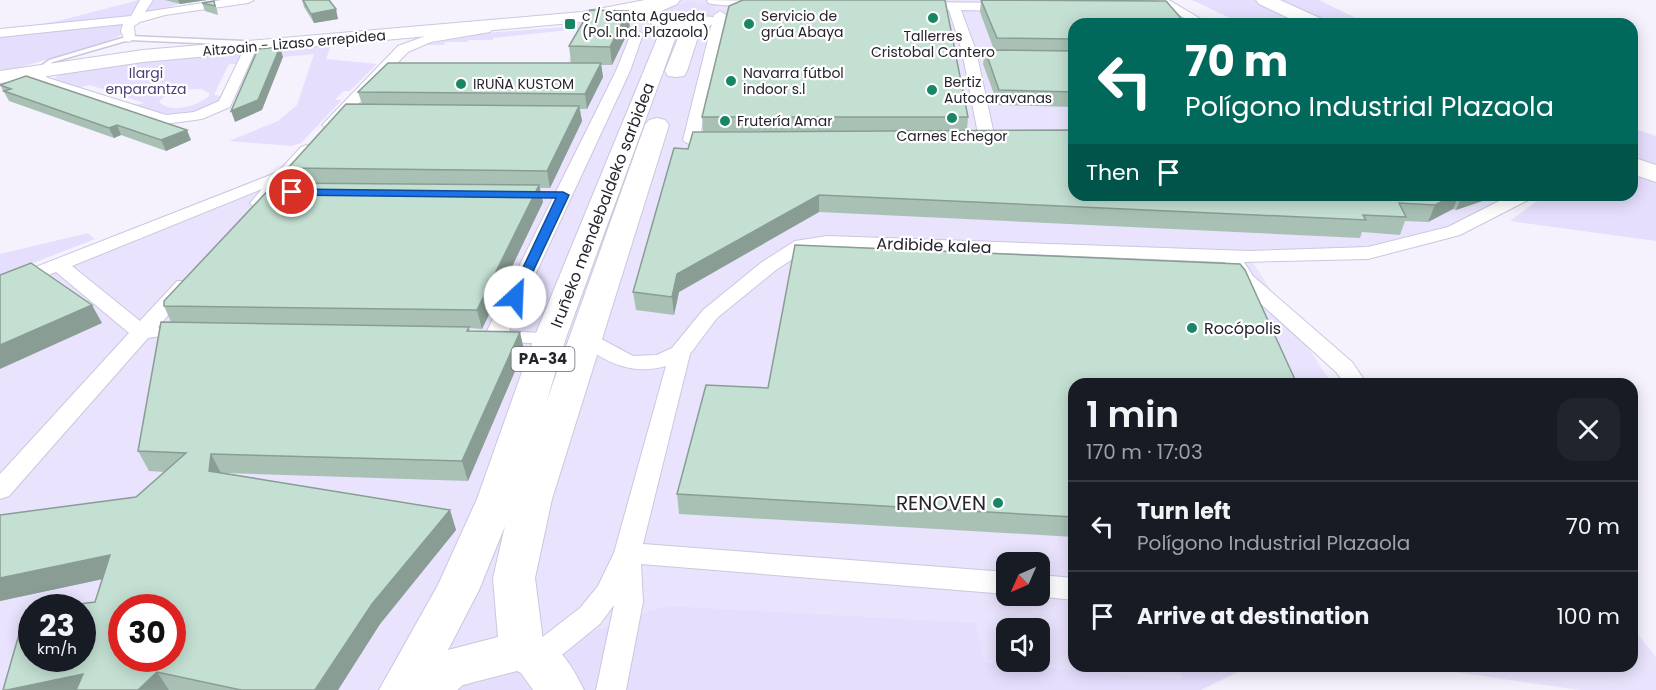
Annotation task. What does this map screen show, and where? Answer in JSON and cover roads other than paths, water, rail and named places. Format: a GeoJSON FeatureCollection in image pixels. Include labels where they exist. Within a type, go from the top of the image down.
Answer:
{"type":"FeatureCollection","features":[{"type":"Feature","properties":{"kind":"highway"},"geometry":{"type":"LineString","coordinates":[[1258,2],[1279,18]]}},
{"type":"Feature","properties":{"kind":"highway"},"geometry":{"type":"LineString","coordinates":[[1258,2],[1301,18]]}},
{"type":"Feature","properties":{"kind":"highway"},"geometry":{"type":"LineString","coordinates":[[664,11],[713,8]]}},
{"type":"Feature","properties":{"kind":"highway","name":"Iruñeko mendebaldeko sarbidea"},"geometry":{"type":"LineString","coordinates":[[538,666],[521,639],[514,578],[532,499],[690,31],[713,8]]}},
{"type":"Feature","properties":{"kind":"highway","name":"Iruñeko mendebaldeko sarbidea"},"geometry":{"type":"LineString","coordinates":[[403,690],[456,590],[497,499],[550,338],[669,34],[664,11]]}},
{"type":"Feature","properties":{"kind":"highway"},"geometry":{"type":"LineString","coordinates":[[1638,154],[1656,161]]}},
{"type":"Feature","properties":{"kind":"highway"},"geometry":{"type":"LineString","coordinates":[[1638,167],[1656,174]]}},
{"type":"Feature","properties":{"kind":"highway"},"geometry":{"type":"LineString","coordinates":[[420,690],[450,669],[538,666]]}},
{"type":"Feature","properties":{"kind":"street"},"geometry":{"type":"LineString","coordinates":[[129,38],[127,33],[129,24],[147,0]]}},
{"type":"Feature","properties":{"kind":"street"},"geometry":{"type":"LineString","coordinates":[[163,0],[166,0],[160,2],[182,8],[248,0]]}},
{"type":"Feature","properties":{"kind":"street"},"geometry":{"type":"LineString","coordinates":[[3,34],[135,19],[208,0]]}},
{"type":"Feature","properties":{"kind":"street"},"geometry":{"type":"LineString","coordinates":[[1161,0],[1192,18]]}},
{"type":"Feature","properties":{"kind":"street"},"geometry":{"type":"LineString","coordinates":[[954,3],[976,58],[987,140]]}},
{"type":"Feature","properties":{"kind":"street"},"geometry":{"type":"LineString","coordinates":[[908,6],[954,3],[1019,7]]}},
{"type":"Feature","properties":{"kind":"street"},"geometry":{"type":"LineString","coordinates":[[727,140],[691,140],[713,8],[770,5]]}},
{"type":"Feature","properties":{"kind":"street"},"geometry":{"type":"LineString","coordinates":[[1151,8],[1173,8]]}},
{"type":"Feature","properties":{"kind":"street","name":"Aitzoain - Lizaso errepidea"},"geometry":{"type":"LineString","coordinates":[[0,77],[143,56],[372,37],[411,41],[519,23],[664,11]]}},
{"type":"Feature","properties":{"kind":"street"},"geometry":{"type":"LineString","coordinates":[[496,337],[563,195],[596,115],[622,70],[637,34]]}},
{"type":"Feature","properties":{"kind":"street"},"geometry":{"type":"LineString","coordinates":[[245,218],[341,113],[393,68],[411,41]]}},
{"type":"Feature","properties":{"kind":"street"},"geometry":{"type":"LineString","coordinates":[[39,70],[38,78],[43,81],[151,117],[176,120],[197,116],[225,104],[252,47]]}},
{"type":"Feature","properties":{"kind":"street"},"geometry":{"type":"LineString","coordinates":[[604,70],[622,70]]}},
{"type":"Feature","properties":{"kind":"street"},"geometry":{"type":"LineString","coordinates":[[341,113],[365,113]]}},
{"type":"Feature","properties":{"kind":"street"},"geometry":{"type":"LineString","coordinates":[[0,288],[284,175]]}},
{"type":"Feature","properties":{"kind":"street"},"geometry":{"type":"LineString","coordinates":[[269,192],[292,192]]}},
{"type":"Feature","properties":{"kind":"street"},"geometry":{"type":"LineString","coordinates":[[540,195],[563,195]]}},
{"type":"Feature","properties":{"kind":"street","name":"Ardibide kalea"},"geometry":{"type":"LineString","coordinates":[[627,553],[680,353],[710,314],[769,266],[801,245],[827,241],[1230,256],[1368,253],[1454,231],[1512,201]]}},
{"type":"Feature","properties":{"kind":"street"},"geometry":{"type":"LineString","coordinates":[[1230,256],[1245,280],[1344,367],[1352,378]]}},
{"type":"Feature","properties":{"kind":"street"},"geometry":{"type":"LineString","coordinates":[[59,265],[141,332],[177,332]]}},
{"type":"Feature","properties":{"kind":"street"},"geometry":{"type":"LineString","coordinates":[[0,490],[197,271]]}},
{"type":"Feature","properties":{"kind":"street"},"geometry":{"type":"LineString","coordinates":[[472,337],[550,338]]}},
{"type":"Feature","properties":{"kind":"street"},"geometry":{"type":"LineString","coordinates":[[585,338],[615,359],[633,364],[664,360],[680,353]]}},
{"type":"Feature","properties":{"kind":"street"},"geometry":{"type":"LineString","coordinates":[[538,666],[590,616],[608,593],[627,553]]}},
{"type":"Feature","properties":{"kind":"street"},"geometry":{"type":"LineString","coordinates":[[627,553],[996,583]]}},
{"type":"Feature","properties":{"kind":"street"},"geometry":{"type":"LineString","coordinates":[[611,690],[629,602],[627,553]]}},
{"type":"Feature","properties":{"kind":"street"},"geometry":{"type":"LineString","coordinates":[[1050,587],[1068,588]]}},
{"type":"Feature","properties":{"kind":"lane"},"geometry":{"type":"LineString","coordinates":[[39,70],[51,61],[129,38],[242,43],[252,47]]}},
{"type":"Feature","properties":{"kind":"place","name":"Tallerres Cristobal Cantero"},"geometry":{"type":"Point","coordinates":[933,18]}},
{"type":"Feature","properties":{"kind":"place","name":"c / Santa Agueda (Pol. Ind. Plazaola)"},"geometry":{"type":"Point","coordinates":[570,24]}},
{"type":"Feature","properties":{"kind":"place","name":"Servicio de grúa Abaya"},"geometry":{"type":"Point","coordinates":[749,24]}},
{"type":"Feature","properties":{"kind":"place","name":"Navarra fútbol indoor s.l"},"geometry":{"type":"Point","coordinates":[731,81]}},
{"type":"Feature","properties":{"kind":"place","name":"IRUÑA KUSTOM"},"geometry":{"type":"Point","coordinates":[461,84]}},
{"type":"Feature","properties":{"kind":"place","name":"Bertiz Autocaravanas"},"geometry":{"type":"Point","coordinates":[932,90]}},
{"type":"Feature","properties":{"kind":"place","name":"Carnes Echegor"},"geometry":{"type":"Point","coordinates":[952,118]}},
{"type":"Feature","properties":{"kind":"place","name":"Frutería Amar"},"geometry":{"type":"Point","coordinates":[725,121]}},
{"type":"Feature","properties":{"kind":"place","name":"Rocópolis"},"geometry":{"type":"Point","coordinates":[1192,328]}},
{"type":"Feature","properties":{"kind":"place","name":"RENOVEN"},"geometry":{"type":"Point","coordinates":[998,503]}},
{"type":"Feature","properties":{"kind":"park label","name":"Ilargi enparantza"},"geometry":{"type":"Point","coordinates":[146,82]}}]}
